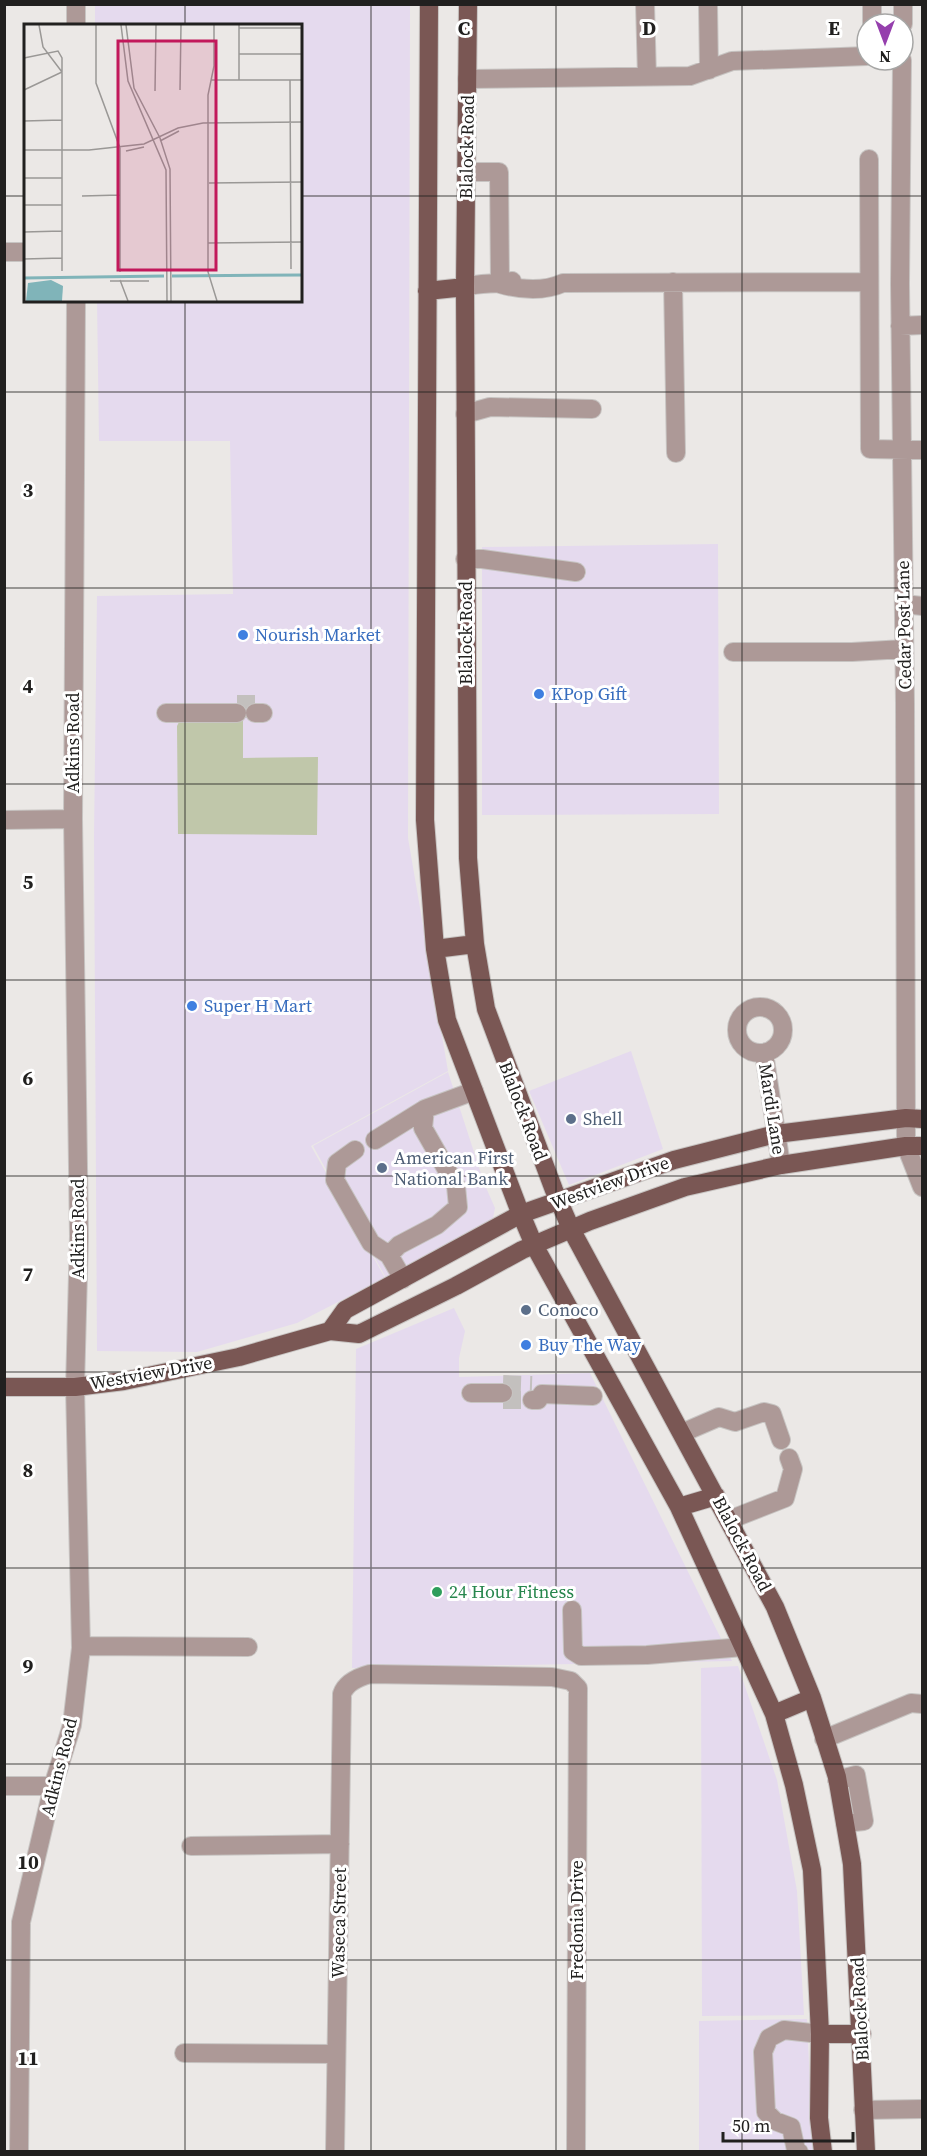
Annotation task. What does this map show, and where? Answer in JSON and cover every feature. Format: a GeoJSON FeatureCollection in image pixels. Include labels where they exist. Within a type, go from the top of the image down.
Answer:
{"type":"FeatureCollection","features":[{"type":"Feature","properties":{"kind":"main road"},"geometry":{"type":"LineString","coordinates":[[429,4],[425,820],[435,949],[447,1020],[534,1245],[678,1507],[774,1714],[794,1785],[812,1870],[820,2034],[819,2118],[823,2151]]}},
{"type":"Feature","properties":{"kind":"main road","name":"Blalock Road"},"geometry":{"type":"LineString","coordinates":[[468,4],[465,287],[466,820],[475,944],[486,1009],[571,1229],[775,1607],[812,1698],[837,1780],[852,1864],[866,2151]]}},
{"type":"Feature","properties":{"kind":"main road"},"geometry":{"type":"LineString","coordinates":[[427,291],[465,287]]}},
{"type":"Feature","properties":{"kind":"main road"},"geometry":{"type":"LineString","coordinates":[[435,949],[475,944]]}},
{"type":"Feature","properties":{"kind":"main road","name":"Westview Drive"},"geometry":{"type":"LineString","coordinates":[[330,1331],[345,1310],[521,1214],[674,1160],[776,1134],[914,1119]]}},
{"type":"Feature","properties":{"kind":"main road","name":"Westview Drive"},"geometry":{"type":"LineString","coordinates":[[4,1387],[75,1387],[124,1381],[238,1358],[330,1331],[359,1334],[534,1245],[685,1187],[781,1165],[914,1146]]}},
{"type":"Feature","properties":{"kind":"main road"},"geometry":{"type":"LineString","coordinates":[[678,1507],[716,1496]]}},
{"type":"Feature","properties":{"kind":"main road"},"geometry":{"type":"LineString","coordinates":[[774,1714],[812,1698]]}},
{"type":"Feature","properties":{"kind":"main road"},"geometry":{"type":"LineString","coordinates":[[820,2034],[862,2034]]}},
{"type":"Feature","properties":{"kind":"street"},"geometry":{"type":"LineString","coordinates":[[76,4],[76,24]]}},
{"type":"Feature","properties":{"kind":"street"},"geometry":{"type":"LineString","coordinates":[[645,4],[647,77]]}},
{"type":"Feature","properties":{"kind":"street"},"geometry":{"type":"LineString","coordinates":[[708,4],[709,70]]}},
{"type":"Feature","properties":{"kind":"street"},"geometry":{"type":"LineString","coordinates":[[467,79],[690,76],[732,61],[855,56]]}},
{"type":"Feature","properties":{"kind":"street","name":"Cedar Post Lane"},"geometry":{"type":"LineString","coordinates":[[902,72],[900,326],[904,649],[914,703],[914,807],[906,1011],[914,1146],[922,1187]]}},
{"type":"Feature","properties":{"kind":"street"},"geometry":{"type":"LineString","coordinates":[[868,159],[870,449],[922,450]]}},
{"type":"Feature","properties":{"kind":"street"},"geometry":{"type":"LineString","coordinates":[[466,172],[499,172],[500,284]]}},
{"type":"Feature","properties":{"kind":"street"},"geometry":{"type":"LineString","coordinates":[[4,252],[24,252]]}},
{"type":"Feature","properties":{"kind":"street"},"geometry":{"type":"LineString","coordinates":[[465,287],[476,284],[500,284],[519,279],[553,278],[563,283],[869,282]]}},
{"type":"Feature","properties":{"kind":"street"},"geometry":{"type":"LineString","coordinates":[[674,282],[676,453]]}},
{"type":"Feature","properties":{"kind":"street","name":"Adkins Road"},"geometry":{"type":"LineString","coordinates":[[19,2151],[21,1922],[53,1786],[72,1725],[81,1646],[75,1387],[79,1236],[73,819],[76,302]]}},
{"type":"Feature","properties":{"kind":"street"},"geometry":{"type":"LineString","coordinates":[[900,326],[922,325]]}},
{"type":"Feature","properties":{"kind":"street"},"geometry":{"type":"LineString","coordinates":[[465,414],[489,407],[592,409]]}},
{"type":"Feature","properties":{"kind":"street"},"geometry":{"type":"LineString","coordinates":[[465,559],[482,559],[576,572]]}},
{"type":"Feature","properties":{"kind":"street"},"geometry":{"type":"LineString","coordinates":[[904,604],[922,606]]}},
{"type":"Feature","properties":{"kind":"street"},"geometry":{"type":"LineString","coordinates":[[733,652],[852,652],[904,649]]}},
{"type":"Feature","properties":{"kind":"street"},"geometry":{"type":"LineString","coordinates":[[166,713],[248,709]]}},
{"type":"Feature","properties":{"kind":"street"},"geometry":{"type":"LineString","coordinates":[[4,819],[73,819]]}},
{"type":"Feature","properties":{"kind":"street"},"geometry":{"type":"LineString","coordinates":[[906,1011],[922,999]]}},
{"type":"Feature","properties":{"kind":"street","name":"Mardi Lane"},"geometry":{"type":"LineString","coordinates":[[764,1053],[781,1165]]}},
{"type":"Feature","properties":{"kind":"street"},"geometry":{"type":"LineString","coordinates":[[375,1140],[426,1109],[474,1091]]}},
{"type":"Feature","properties":{"kind":"street"},"geometry":{"type":"LineString","coordinates":[[389,1255],[399,1245],[437,1225],[458,1207],[456,1186],[423,1128],[426,1109]]}},
{"type":"Feature","properties":{"kind":"street"},"geometry":{"type":"LineString","coordinates":[[355,1150],[337,1162],[335,1180],[371,1243],[389,1255],[403,1279]]}},
{"type":"Feature","properties":{"kind":"street"},"geometry":{"type":"LineString","coordinates":[[471,1393],[500,1393]]}},
{"type":"Feature","properties":{"kind":"street"},"geometry":{"type":"LineString","coordinates":[[534,1393],[593,1396]]}},
{"type":"Feature","properties":{"kind":"street"},"geometry":{"type":"LineString","coordinates":[[682,1433],[720,1418],[735,1422],[764,1412],[772,1414],[782,1440]]}},
{"type":"Feature","properties":{"kind":"street"},"geometry":{"type":"LineString","coordinates":[[729,1520],[785,1498],[793,1469],[789,1458]]}},
{"type":"Feature","properties":{"kind":"street"},"geometry":{"type":"LineString","coordinates":[[572,1610],[573,1651],[581,1656],[647,1655],[743,1647]]}},
{"type":"Feature","properties":{"kind":"street"},"geometry":{"type":"LineString","coordinates":[[81,1646],[248,1647]]}},
{"type":"Feature","properties":{"kind":"street","name":"Fredonia Drive"},"geometry":{"type":"LineString","coordinates":[[342,1694],[343,1689],[350,1683],[370,1674],[552,1677],[571,1681],[578,1688],[576,2151]]}},
{"type":"Feature","properties":{"kind":"street","name":"Waseca Street"},"geometry":{"type":"LineString","coordinates":[[335,2151],[342,1694]]}},
{"type":"Feature","properties":{"kind":"street"},"geometry":{"type":"LineString","coordinates":[[825,1739],[911,1703],[922,1704]]}},
{"type":"Feature","properties":{"kind":"street"},"geometry":{"type":"LineString","coordinates":[[4,1786],[53,1786]]}},
{"type":"Feature","properties":{"kind":"street"},"geometry":{"type":"LineString","coordinates":[[191,1846],[340,1844]]}},
{"type":"Feature","properties":{"kind":"street"},"geometry":{"type":"LineString","coordinates":[[799,2151],[796,2151],[791,2127],[775,2121],[766,2112],[763,2052],[769,2038],[783,2030],[820,2034]]}},
{"type":"Feature","properties":{"kind":"street"},"geometry":{"type":"LineString","coordinates":[[184,2053],[336,2054]]}},
{"type":"Feature","properties":{"kind":"street"},"geometry":{"type":"LineString","coordinates":[[863,2110],[922,2109]]}},
{"type":"Feature","properties":{"kind":"shaded area"},"geometry":{"type":"Polygon","coordinates":[[[95,5],[410,5],[408,838],[448,1071],[311,1146],[385,1278],[297,1323],[197,1352],[97,1351],[94,837],[97,596],[233,594],[230,441],[99,441],[97,302],[302,302],[302,24],[95,24],[95,5]]]}},
{"type":"Feature","properties":{"kind":"shaded area"},"geometry":{"type":"Polygon","coordinates":[[[718,544],[719,814],[482,815],[482,547],[718,544]]]}},
{"type":"Feature","properties":{"kind":"shaded area"},"geometry":{"type":"Polygon","coordinates":[[[631,1051],[663,1149],[569,1185],[529,1091],[631,1051]]]}},
{"type":"Feature","properties":{"kind":"shaded area"},"geometry":{"type":"Polygon","coordinates":[[[448,1072],[484,1183],[495,1208],[493,1218],[386,1278],[313,1146],[448,1072]]]}},
{"type":"Feature","properties":{"kind":"shaded area"},"geometry":{"type":"Polygon","coordinates":[[[454,1308],[465,1331],[459,1358],[459,1377],[590,1373],[732,1661],[352,1668],[356,1349],[454,1308]]]}},
{"type":"Feature","properties":{"kind":"shaded area"},"geometry":{"type":"Polygon","coordinates":[[[738,1666],[777,1780],[797,1891],[804,2015],[702,2016],[701,1668],[738,1666]]]}},
{"type":"Feature","properties":{"kind":"shaded area"},"geometry":{"type":"Polygon","coordinates":[[[807,2019],[813,2151],[699,2151],[699,2021],[807,2019]]]}},
{"type":"Feature","properties":{"kind":"green space"},"geometry":{"type":"Polygon","coordinates":[[[182,720],[243,720],[243,758],[318,757],[317,835],[178,834],[177,726],[182,720]]]}},
{"type":"Feature","properties":{"kind":"tunnel"},"geometry":{"type":"LineString","coordinates":[[237,704],[255,704]]}},
{"type":"Feature","properties":{"kind":"tunnel"},"geometry":{"type":"LineString","coordinates":[[503,1384],[532,1385]]}},
{"type":"Feature","properties":{"kind":"tunnel"},"geometry":{"type":"LineString","coordinates":[[503,1400],[532,1400]]}},
{"type":"Feature","properties":{"kind":"place","name":"Nourish Market"},"geometry":{"type":"Point","coordinates":[243,635]}},
{"type":"Feature","properties":{"kind":"place","name":"KPop Gift"},"geometry":{"type":"Point","coordinates":[539,694]}},
{"type":"Feature","properties":{"kind":"place","name":"Super H Mart"},"geometry":{"type":"Point","coordinates":[192,1006]}},
{"type":"Feature","properties":{"kind":"place","name":"Shell"},"geometry":{"type":"Point","coordinates":[571,1119]}},
{"type":"Feature","properties":{"kind":"place","name":"American First National Bank"},"geometry":{"type":"Point","coordinates":[382,1168]}},
{"type":"Feature","properties":{"kind":"place","name":"Conoco"},"geometry":{"type":"Point","coordinates":[526,1310]}},
{"type":"Feature","properties":{"kind":"place","name":"Buy The Way"},"geometry":{"type":"Point","coordinates":[526,1345]}},
{"type":"Feature","properties":{"kind":"place","name":"24 Hour Fitness"},"geometry":{"type":"Point","coordinates":[437,1592]}}]}
